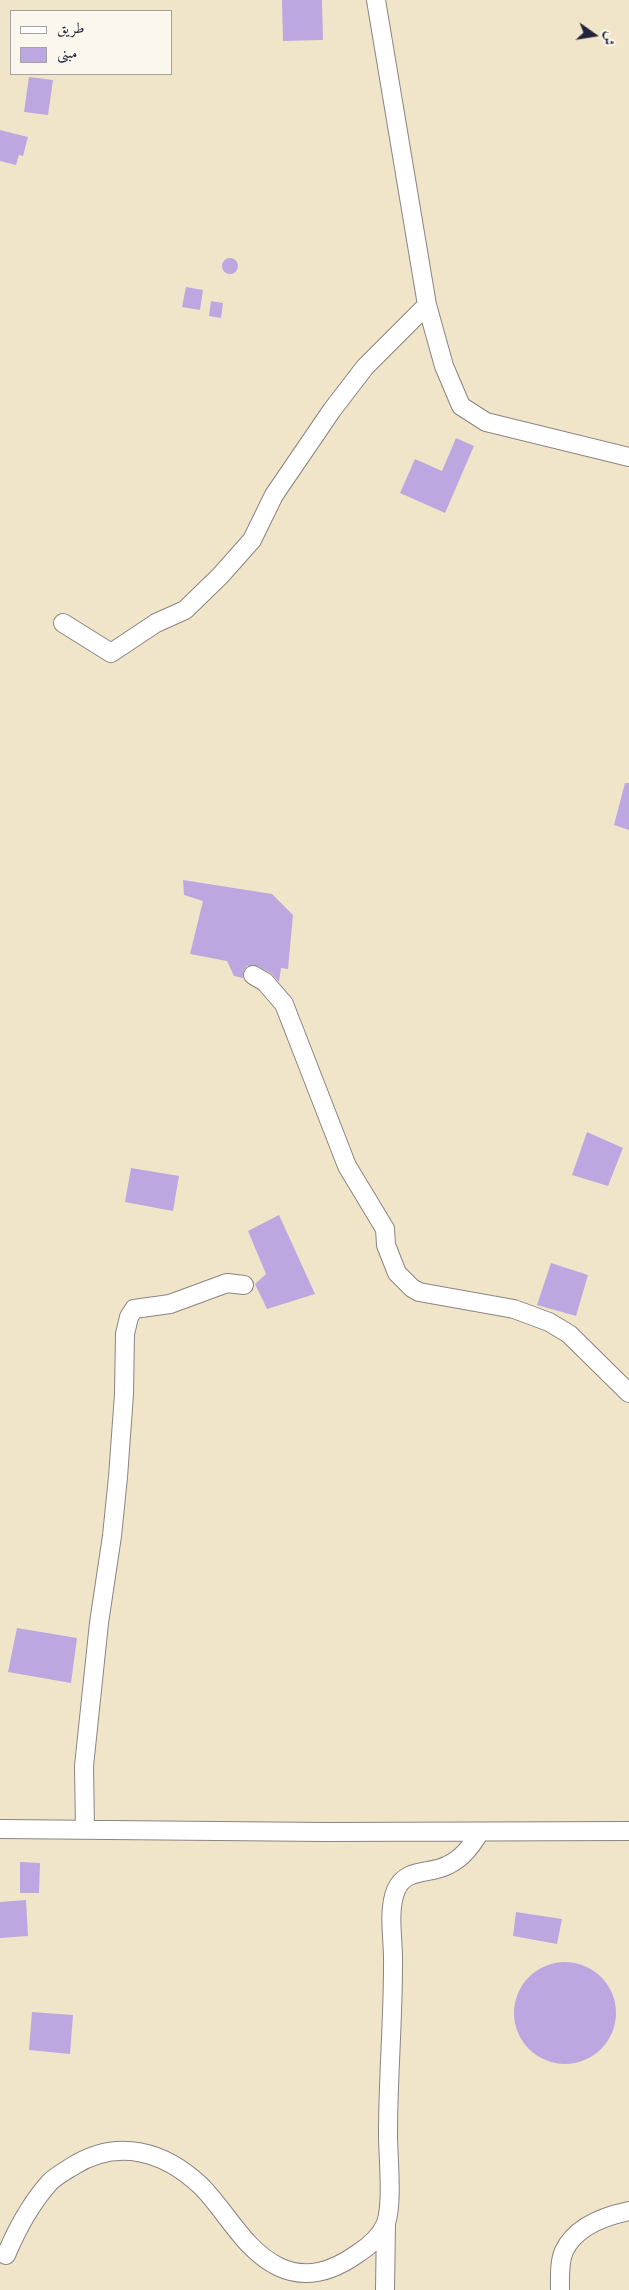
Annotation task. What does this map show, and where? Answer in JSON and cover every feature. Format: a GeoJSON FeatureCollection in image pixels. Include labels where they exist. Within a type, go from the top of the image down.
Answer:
{"type":"FeatureCollection","features":[{"type":"Feature","properties":{"kind":"street"},"geometry":{"type":"LineString","coordinates":[[376,0],[427,305],[444,366],[461,406],[486,422],[629,457]]}},
{"type":"Feature","properties":{"kind":"street"},"geometry":{"type":"LineString","coordinates":[[63,623],[111,652],[156,623],[185,610],[220,576],[252,540],[274,495],[332,410],[365,367],[427,305]]}},
{"type":"Feature","properties":{"kind":"street"},"geometry":{"type":"LineString","coordinates":[[253,975],[265,982],[284,1004],[347,1166],[384,1229],[392,1262],[397,1273],[406,1283],[419,1292],[514,1309],[549,1322],[569,1334],[629,1393]]}},
{"type":"Feature","properties":{"kind":"street"},"geometry":{"type":"LineString","coordinates":[[85,1830],[84,1766],[98,1623],[112,1536],[124,1394],[125,1334],[128,1317],[134,1309],[170,1304],[227,1283],[244,1285]]}},
{"type":"Feature","properties":{"kind":"street"},"geometry":{"type":"LineString","coordinates":[[0,1829],[629,1831]]}},
{"type":"Feature","properties":{"kind":"street"},"geometry":{"type":"LineString","coordinates":[[385,2290],[386,2223],[390,2180],[388,2101],[392,2032],[394,1899],[401,1881],[410,1874],[437,1870],[454,1862],[469,1848],[480,1832]]}},
{"type":"Feature","properties":{"kind":"street"},"geometry":{"type":"LineString","coordinates":[[6,2255],[16,2232],[51,2181],[88,2157],[108,2151],[125,2149],[162,2159],[180,2169],[201,2187],[256,2251],[277,2266],[298,2274],[325,2272],[341,2264],[369,2245],[386,2223]]}},
{"type":"Feature","properties":{"kind":"street"},"geometry":{"type":"LineString","coordinates":[[560,2290],[561,2259],[564,2250],[574,2237],[604,2219],[629,2211]]}},
{"type":"Feature","properties":{"kind":"building"},"geometry":{"type":"Polygon","coordinates":[[[282,0],[322,0],[323,40],[283,41],[282,0]]]}},
{"type":"Feature","properties":{"kind":"building"},"geometry":{"type":"Polygon","coordinates":[[[29,77],[53,80],[48,115],[24,112],[29,77]]]}},
{"type":"Feature","properties":{"kind":"building"},"geometry":{"type":"Polygon","coordinates":[[[0,130],[28,137],[23,156],[19,155],[16,165],[0,161],[0,130]]]}},
{"type":"Feature","properties":{"kind":"building"},"geometry":{"type":"Polygon","coordinates":[[[227,258],[233,258],[238,263],[236,272],[227,274],[222,269],[222,263],[227,258]]]}},
{"type":"Feature","properties":{"kind":"building"},"geometry":{"type":"Polygon","coordinates":[[[186,287],[203,290],[200,310],[182,307],[186,287]]]}},
{"type":"Feature","properties":{"kind":"building"},"geometry":{"type":"Polygon","coordinates":[[[211,301],[223,303],[221,318],[209,316],[211,301]]]}},
{"type":"Feature","properties":{"kind":"building"},"geometry":{"type":"Polygon","coordinates":[[[456,438],[474,446],[445,513],[400,493],[415,459],[442,471],[456,438]]]}},
{"type":"Feature","properties":{"kind":"building"},"geometry":{"type":"Polygon","coordinates":[[[625,783],[629,783],[629,830],[614,825],[625,783]]]}},
{"type":"Feature","properties":{"kind":"building"},"geometry":{"type":"Polygon","coordinates":[[[183,880],[272,894],[293,915],[288,969],[281,968],[279,982],[271,973],[258,966],[247,966],[244,970],[243,978],[234,976],[227,961],[190,954],[203,901],[184,895],[183,880]]]}},
{"type":"Feature","properties":{"kind":"building"},"geometry":{"type":"Polygon","coordinates":[[[587,1132],[623,1148],[608,1186],[572,1175],[587,1132]]]}},
{"type":"Feature","properties":{"kind":"building"},"geometry":{"type":"Polygon","coordinates":[[[131,1168],[179,1176],[173,1211],[125,1202],[131,1168]]]}},
{"type":"Feature","properties":{"kind":"building"},"geometry":{"type":"Polygon","coordinates":[[[279,1215],[315,1294],[267,1309],[255,1284],[266,1274],[248,1231],[279,1215]]]}},
{"type":"Feature","properties":{"kind":"building"},"geometry":{"type":"Polygon","coordinates":[[[551,1263],[588,1275],[576,1316],[537,1305],[551,1263]]]}},
{"type":"Feature","properties":{"kind":"building"},"geometry":{"type":"Polygon","coordinates":[[[17,1628],[77,1638],[71,1683],[8,1672],[17,1628]]]}},
{"type":"Feature","properties":{"kind":"building"},"geometry":{"type":"Polygon","coordinates":[[[20,1862],[40,1863],[39,1893],[20,1893],[20,1862]]]}},
{"type":"Feature","properties":{"kind":"building"},"geometry":{"type":"Polygon","coordinates":[[[26,1900],[28,1936],[0,1938],[0,1902],[26,1900]]]}},
{"type":"Feature","properties":{"kind":"building"},"geometry":{"type":"Polygon","coordinates":[[[516,1912],[562,1919],[557,1944],[513,1936],[516,1912]]]}},
{"type":"Feature","properties":{"kind":"building"},"geometry":{"type":"Polygon","coordinates":[[[565,1962],[584,1966],[601,1977],[612,1994],[616,2013],[612,2032],[601,2049],[584,2060],[565,2064],[546,2060],[529,2049],[518,2032],[514,2013],[518,1994],[529,1977],[546,1966],[565,1962]]]}},
{"type":"Feature","properties":{"kind":"building"},"geometry":{"type":"Polygon","coordinates":[[[32,2012],[73,2015],[70,2054],[29,2050],[32,2012]]]}}]}
